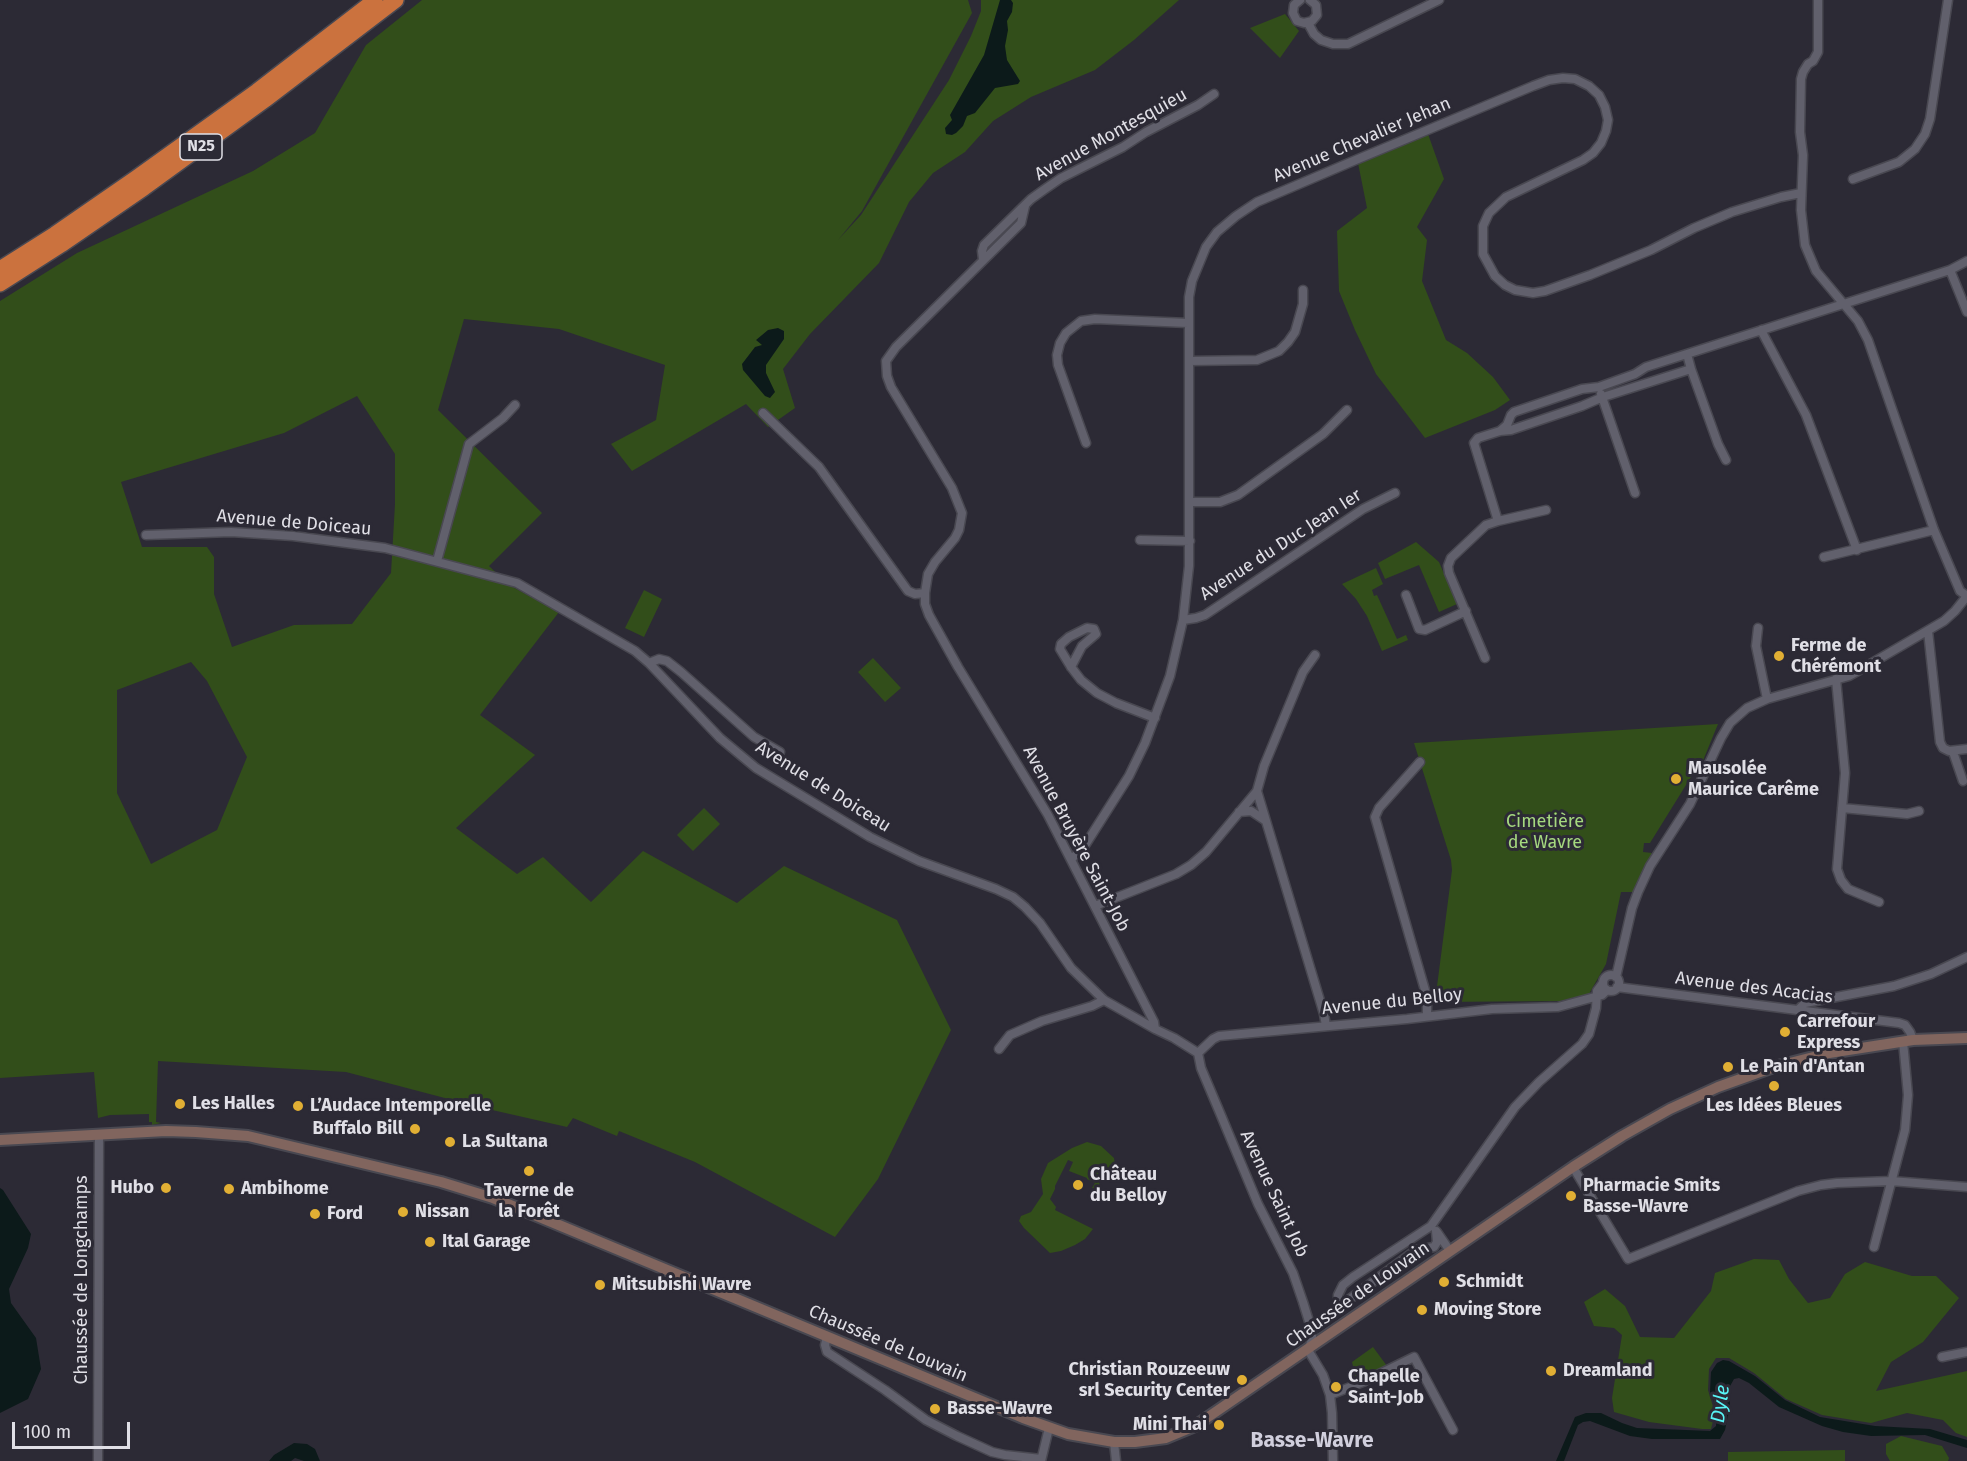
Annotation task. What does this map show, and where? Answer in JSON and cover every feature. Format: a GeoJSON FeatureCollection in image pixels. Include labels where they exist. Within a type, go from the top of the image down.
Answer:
{"type":"FeatureCollection","features":[{"type":"Feature","properties":{"kind":"highway","name":"N25"},"geometry":{"type":"LineString","coordinates":[[0,269],[136,178],[257,91],[375,0]]}},
{"type":"Feature","properties":{"kind":"highway","name":"N25"},"geometry":{"type":"LineString","coordinates":[[0,284],[144,188],[265,100],[396,0]]}},
{"type":"Feature","properties":{"kind":"main road","name":"Chaussée de Louvain"},"geometry":{"type":"LineString","coordinates":[[0,1140],[180,1131],[248,1136],[441,1182],[493,1198],[1049,1428],[1068,1434],[1114,1442],[1154,1441],[1185,1431],[1308,1350],[1573,1167],[1670,1109],[1718,1087],[1774,1067],[1829,1053],[1908,1040],[1967,1038]]}},
{"type":"Feature","properties":{"kind":"street"},"geometry":{"type":"LineString","coordinates":[[1300,0],[1294,5],[1293,15],[1299,22],[1308,23],[1314,20],[1317,12],[1312,0]]}},
{"type":"Feature","properties":{"kind":"street"},"geometry":{"type":"LineString","coordinates":[[1308,23],[1314,34],[1321,40],[1333,44],[1348,44],[1439,0]]}},
{"type":"Feature","properties":{"kind":"street"},"geometry":{"type":"LineString","coordinates":[[1605,987],[1603,980],[1612,976],[1618,962],[1638,892],[1650,866],[1690,804],[1721,738],[1735,718],[1747,708],[1767,699],[1849,676],[1944,621],[1967,596],[1960,591],[1934,530],[1868,340],[1858,321],[1821,278],[1804,245],[1803,155],[1800,132],[1801,79],[1808,64],[1813,61],[1818,52],[1818,0]]}},
{"type":"Feature","properties":{"kind":"street"},"geometry":{"type":"LineString","coordinates":[[1853,179],[1899,162],[1915,148],[1924,134],[1930,119],[1948,0]]}},
{"type":"Feature","properties":{"kind":"street","name":"Avenue Chevalier Jehan"},"geometry":{"type":"LineString","coordinates":[[1071,859],[1082,850],[1129,776],[1145,743],[1170,676],[1188,586],[1190,361],[1188,323],[1192,281],[1198,263],[1212,240],[1236,216],[1267,198],[1549,80],[1563,78],[1575,80],[1599,95],[1608,120],[1606,131],[1601,143],[1593,153],[1513,193],[1489,213],[1483,226],[1483,254],[1495,276],[1515,290],[1533,293],[1545,291],[1651,250],[1731,212],[1780,197],[1802,193]]}},
{"type":"Feature","properties":{"kind":"street","name":"Avenue Montesquieu"},"geometry":{"type":"LineString","coordinates":[[925,593],[928,574],[959,530],[962,513],[952,488],[891,387],[886,376],[886,362],[896,346],[983,259],[984,245],[1031,200],[1062,178],[1123,147],[1214,94]]}},
{"type":"Feature","properties":{"kind":"street"},"geometry":{"type":"LineString","coordinates":[[1500,431],[1507,425],[1514,412],[1582,389],[1599,387],[1635,374],[1646,367],[1950,270],[1967,261]]}},
{"type":"Feature","properties":{"kind":"street"},"geometry":{"type":"LineString","coordinates":[[1950,270],[1967,312]]}},
{"type":"Feature","properties":{"kind":"street"},"geometry":{"type":"LineString","coordinates":[[1190,361],[1257,360],[1279,351],[1295,332],[1304,304],[1304,290]]}},
{"type":"Feature","properties":{"kind":"street"},"geometry":{"type":"LineString","coordinates":[[1086,443],[1058,365],[1057,355],[1060,343],[1066,333],[1081,321],[1095,319],[1188,323]]}},
{"type":"Feature","properties":{"kind":"street"},"geometry":{"type":"LineString","coordinates":[[1761,330],[1806,415],[1857,550]]}},
{"type":"Feature","properties":{"kind":"street"},"geometry":{"type":"LineString","coordinates":[[1687,354],[1718,444],[1726,460]]}},
{"type":"Feature","properties":{"kind":"street"},"geometry":{"type":"LineString","coordinates":[[1498,521],[1474,443],[1478,438],[1510,430],[1602,397],[1691,369]]}},
{"type":"Feature","properties":{"kind":"street"},"geometry":{"type":"LineString","coordinates":[[1599,387],[1635,493]]}},
{"type":"Feature","properties":{"kind":"street"},"geometry":{"type":"LineString","coordinates":[[437,561],[469,444],[503,418],[515,405]]}},
{"type":"Feature","properties":{"kind":"street"},"geometry":{"type":"LineString","coordinates":[[1190,502],[1220,502],[1238,495],[1323,434],[1347,410]]}},
{"type":"Feature","properties":{"kind":"street"},"geometry":{"type":"LineString","coordinates":[[763,413],[819,467],[908,591],[915,594],[925,593]]}},
{"type":"Feature","properties":{"kind":"street","name":"Avenue du Duc Jean Ier"},"geometry":{"type":"LineString","coordinates":[[1183,620],[1205,615],[1363,509],[1395,493]]}},
{"type":"Feature","properties":{"kind":"street"},"geometry":{"type":"LineString","coordinates":[[1485,658],[1449,573],[1448,566],[1451,558],[1486,525],[1546,510]]}},
{"type":"Feature","properties":{"kind":"street"},"geometry":{"type":"LineString","coordinates":[[1824,557],[1934,530]]}},
{"type":"Feature","properties":{"kind":"street","name":"Avenue de Doiceau"},"geometry":{"type":"LineString","coordinates":[[146,535],[231,532],[292,536],[385,548],[517,583],[619,641],[649,663],[720,738],[756,768],[879,842],[934,868],[1013,897],[1026,907],[1040,923],[1071,968],[1104,1000],[1155,1029]]}},
{"type":"Feature","properties":{"kind":"street"},"geometry":{"type":"LineString","coordinates":[[1140,540],[1190,541]]}},
{"type":"Feature","properties":{"kind":"street","name":"Avenue Bruyère Saint-Job"},"geometry":{"type":"LineString","coordinates":[[925,593],[929,615],[941,638],[1042,805],[1154,1022],[1155,1029]]}},
{"type":"Feature","properties":{"kind":"street"},"geometry":{"type":"LineString","coordinates":[[1406,596],[1419,628],[1425,630],[1466,611]]}},
{"type":"Feature","properties":{"kind":"street"},"geometry":{"type":"LineString","coordinates":[[1071,667],[1082,646],[1096,634],[1094,629],[1087,628],[1061,644],[1060,649],[1071,667],[1081,680],[1096,693],[1155,718]]}},
{"type":"Feature","properties":{"kind":"street"},"geometry":{"type":"LineString","coordinates":[[1758,628],[1756,646],[1767,699]]}},
{"type":"Feature","properties":{"kind":"street"},"geometry":{"type":"LineString","coordinates":[[1928,631],[1940,742],[1943,748],[1953,752],[1967,749]]}},
{"type":"Feature","properties":{"kind":"street"},"geometry":{"type":"LineString","coordinates":[[1095,906],[1176,874],[1206,852],[1257,791],[1264,766],[1303,672],[1315,655]]}},
{"type":"Feature","properties":{"kind":"street"},"geometry":{"type":"LineString","coordinates":[[649,663],[659,659],[667,661],[754,737],[780,752]]}},
{"type":"Feature","properties":{"kind":"street"},"geometry":{"type":"LineString","coordinates":[[1836,679],[1845,767],[1837,855],[1838,875],[1848,889],[1879,902]]}},
{"type":"Feature","properties":{"kind":"street"},"geometry":{"type":"LineString","coordinates":[[1953,752],[1963,782]]}},
{"type":"Feature","properties":{"kind":"street"},"geometry":{"type":"LineString","coordinates":[[1420,762],[1379,808],[1375,817],[1427,997],[1427,1016]]}},
{"type":"Feature","properties":{"kind":"street"},"geometry":{"type":"LineString","coordinates":[[1257,791],[1326,1026]]}},
{"type":"Feature","properties":{"kind":"street"},"geometry":{"type":"LineString","coordinates":[[1842,808],[1907,814],[1919,810]]}},
{"type":"Feature","properties":{"kind":"street"},"geometry":{"type":"LineString","coordinates":[[1239,812],[1251,811],[1266,821]]}},
{"type":"Feature","properties":{"kind":"street"},"geometry":{"type":"LineString","coordinates":[[1799,1010],[1805,1003],[1894,986],[1931,974],[1967,957]]}},
{"type":"Feature","properties":{"kind":"street"},"geometry":{"type":"LineString","coordinates":[[1434,1228],[1437,1242],[1434,1247],[1416,1250],[1342,1304],[1338,1300],[1343,1285],[1434,1228],[1515,1107],[1582,1044],[1591,1027],[1596,1008],[1597,991],[1605,987],[1613,990],[1617,987],[1618,981],[1612,976]]}},
{"type":"Feature","properties":{"kind":"street","name":"Avenue des Acacias"},"geometry":{"type":"LineString","coordinates":[[1617,987],[1899,1023],[1905,1025],[1910,1032],[1908,1040]]}},
{"type":"Feature","properties":{"kind":"street","name":"Avenue du Belloy"},"geometry":{"type":"LineString","coordinates":[[1198,1053],[1219,1036],[1492,1009],[1558,1007],[1595,997]]}},
{"type":"Feature","properties":{"kind":"street"},"geometry":{"type":"LineString","coordinates":[[999,1049],[1010,1035],[1041,1021],[1092,1006],[1104,1000]]}},
{"type":"Feature","properties":{"kind":"street"},"geometry":{"type":"LineString","coordinates":[[1155,1029],[1198,1053]]}},
{"type":"Feature","properties":{"kind":"street"},"geometry":{"type":"LineString","coordinates":[[1874,1247],[1905,1130],[1908,1095],[1908,1040]]}},
{"type":"Feature","properties":{"kind":"street","name":"Avenue Saint Job"},"geometry":{"type":"LineString","coordinates":[[1198,1053],[1201,1068],[1258,1204],[1293,1273],[1312,1331],[1312,1340],[1308,1350]]}},
{"type":"Feature","properties":{"kind":"street","name":"Chaussée de Longchamps"},"geometry":{"type":"LineString","coordinates":[[98,1461],[99,1136]]}},
{"type":"Feature","properties":{"kind":"street"},"geometry":{"type":"LineString","coordinates":[[1573,1167],[1628,1258],[1798,1191],[1837,1183],[1891,1181],[1967,1187]]}},
{"type":"Feature","properties":{"kind":"street"},"geometry":{"type":"LineString","coordinates":[[1434,1228],[1450,1251]]}},
{"type":"Feature","properties":{"kind":"street"},"geometry":{"type":"LineString","coordinates":[[827,1336],[825,1345],[827,1352],[926,1419],[992,1452],[1041,1460],[1049,1428]]}},
{"type":"Feature","properties":{"kind":"street"},"geometry":{"type":"LineString","coordinates":[[1308,1350],[1323,1375],[1330,1395],[1333,1461]]}},
{"type":"Feature","properties":{"kind":"street"},"geometry":{"type":"LineString","coordinates":[[1942,1357],[1967,1352]]}},
{"type":"Feature","properties":{"kind":"street"},"geometry":{"type":"LineString","coordinates":[[1330,1395],[1414,1357],[1453,1430]]}},
{"type":"Feature","properties":{"kind":"street"},"geometry":{"type":"LineString","coordinates":[[1114,1442],[1116,1461]]}},
{"type":"Feature","properties":{"kind":"green space"},"geometry":{"type":"Polygon","coordinates":[[[422,0],[968,0],[972,13],[862,211],[838,240],[861,215],[949,80],[981,11],[981,0],[1179,0],[1134,40],[1095,70],[1031,97],[993,121],[965,152],[933,173],[909,202],[879,263],[810,334],[783,369],[795,408],[768,427],[746,404],[632,471],[611,444],[656,420],[665,365],[559,329],[464,319],[438,410],[542,513],[489,566],[509,585],[559,612],[480,715],[535,755],[456,828],[517,874],[543,857],[591,902],[643,851],[737,903],[784,866],[897,920],[951,1030],[878,1179],[835,1237],[695,1162],[619,1131],[617,1136],[573,1118],[567,1127],[479,1107],[346,1072],[158,1061],[156,1122],[161,1123],[152,1125],[152,1122],[149,1122],[149,1114],[110,1115],[98,1118],[94,1072],[0,1078],[0,301],[77,253],[253,171],[315,133],[366,45],[422,0]],[[357,396],[284,433],[121,482],[142,547],[207,547],[214,557],[214,594],[232,647],[294,625],[352,624],[391,573],[395,454],[357,396]],[[191,662],[117,690],[117,793],[151,864],[217,830],[247,757],[207,681],[191,662]]]}},
{"type":"Feature","properties":{"kind":"green space"},"geometry":{"type":"Polygon","coordinates":[[[1285,14],[1299,31],[1280,58],[1250,28],[1285,14]]]}},
{"type":"Feature","properties":{"kind":"green space"},"geometry":{"type":"Polygon","coordinates":[[[1428,134],[1444,179],[1417,227],[1427,240],[1422,281],[1446,340],[1467,353],[1493,377],[1510,400],[1495,410],[1425,438],[1376,374],[1355,330],[1339,291],[1337,231],[1367,208],[1358,163],[1428,134]]]}},
{"type":"Feature","properties":{"kind":"green space"},"geometry":{"type":"Polygon","coordinates":[[[1416,542],[1439,562],[1457,604],[1439,612],[1419,565],[1385,579],[1378,563],[1416,542]]]}},
{"type":"Feature","properties":{"kind":"green space"},"geometry":{"type":"Polygon","coordinates":[[[1376,568],[1383,584],[1372,590],[1374,596],[1377,595],[1397,639],[1406,635],[1408,640],[1382,651],[1367,616],[1342,584],[1376,568]]]}},
{"type":"Feature","properties":{"kind":"green space"},"geometry":{"type":"Polygon","coordinates":[[[644,590],[662,599],[644,637],[625,628],[644,590]]]}},
{"type":"Feature","properties":{"kind":"green space"},"geometry":{"type":"Polygon","coordinates":[[[873,658],[901,688],[885,702],[858,672],[873,658]]]}},
{"type":"Feature","properties":{"kind":"green space","name":"Cimetière de Wavre"},"geometry":{"type":"Polygon","coordinates":[[[1718,724],[1702,763],[1699,764],[1650,843],[1644,843],[1643,852],[1652,853],[1633,892],[1621,892],[1606,964],[1589,994],[1560,1001],[1435,1002],[1452,870],[1451,860],[1414,743],[1718,724]]]}},
{"type":"Feature","properties":{"kind":"green space"},"geometry":{"type":"Polygon","coordinates":[[[704,808],[720,824],[693,851],[677,835],[704,808]]]}},
{"type":"Feature","properties":{"kind":"green space"},"geometry":{"type":"Polygon","coordinates":[[[1087,1142],[1101,1146],[1114,1158],[1116,1172],[1113,1179],[1103,1176],[1099,1182],[1109,1196],[1104,1198],[1099,1196],[1099,1192],[1092,1188],[1095,1183],[1069,1171],[1073,1162],[1068,1160],[1050,1199],[1056,1207],[1055,1210],[1093,1229],[1085,1239],[1075,1245],[1050,1253],[1019,1221],[1021,1216],[1031,1212],[1043,1194],[1041,1179],[1048,1163],[1072,1148],[1087,1142]]]}},
{"type":"Feature","properties":{"kind":"green space"},"geometry":{"type":"Polygon","coordinates":[[[1754,1259],[1779,1260],[1789,1279],[1808,1303],[1830,1298],[1845,1274],[1865,1262],[1912,1276],[1936,1276],[1959,1298],[1923,1342],[1891,1362],[1876,1391],[1967,1371],[1967,1437],[1956,1433],[1943,1420],[1907,1413],[1871,1423],[1822,1415],[1786,1399],[1754,1373],[1729,1358],[1716,1358],[1709,1369],[1708,1390],[1715,1413],[1711,1429],[1649,1422],[1614,1412],[1612,1398],[1622,1335],[1614,1328],[1594,1326],[1584,1302],[1605,1289],[1625,1306],[1640,1337],[1674,1338],[1711,1291],[1715,1273],[1754,1259]]]}},
{"type":"Feature","properties":{"kind":"green space"},"geometry":{"type":"Polygon","coordinates":[[[1373,1347],[1387,1366],[1357,1382],[1352,1362],[1373,1347]]]}},
{"type":"Feature","properties":{"kind":"green space"},"geometry":{"type":"Polygon","coordinates":[[[1901,1436],[1942,1446],[1949,1458],[1948,1461],[1890,1461],[1886,1454],[1886,1444],[1901,1436]]]}},
{"type":"Feature","properties":{"kind":"green space"},"geometry":{"type":"Polygon","coordinates":[[[1845,1450],[1845,1461],[1728,1461],[1728,1452],[1845,1450]]]}},
{"type":"Feature","properties":{"kind":"water"},"geometry":{"type":"Polygon","coordinates":[[[1000,0],[1011,0],[1013,3],[1012,12],[1007,21],[1005,46],[1007,60],[1020,81],[1018,84],[995,88],[975,113],[967,116],[963,126],[956,133],[946,134],[945,128],[952,120],[950,115],[984,55],[1000,0]]]}},
{"type":"Feature","properties":{"kind":"water"},"geometry":{"type":"Polygon","coordinates":[[[778,328],[784,331],[784,339],[766,365],[766,373],[775,392],[770,398],[765,396],[743,370],[742,364],[755,347],[762,345],[756,340],[768,330],[778,328]]]}},
{"type":"Feature","properties":{"kind":"water"},"geometry":{"type":"Polygon","coordinates":[[[0,1188],[31,1234],[28,1248],[9,1289],[11,1303],[36,1338],[41,1369],[28,1399],[0,1413],[0,1188]]]}},
{"type":"Feature","properties":{"kind":"water","name":"Dyle"},"geometry":{"type":"Polygon","coordinates":[[[1723,1360],[1755,1376],[1785,1400],[1820,1417],[1875,1426],[1930,1429],[1967,1440],[1967,1448],[1925,1435],[1871,1436],[1822,1426],[1779,1407],[1749,1383],[1739,1378],[1734,1379],[1729,1388],[1730,1406],[1725,1430],[1720,1439],[1652,1439],[1630,1436],[1590,1421],[1578,1425],[1564,1461],[1556,1461],[1575,1417],[1586,1413],[1601,1413],[1637,1428],[1710,1431],[1716,1426],[1717,1410],[1710,1392],[1711,1372],[1717,1363],[1723,1360]]]}},
{"type":"Feature","properties":{"kind":"water"},"geometry":{"type":"Polygon","coordinates":[[[294,1443],[307,1444],[315,1449],[320,1461],[304,1461],[295,1458],[291,1461],[269,1461],[274,1455],[294,1443]]]}},
{"type":"Feature","properties":{"kind":"place","name":"Ferme de Chérémont"},"geometry":{"type":"Point","coordinates":[1779,656]}},
{"type":"Feature","properties":{"kind":"place","name":"Mausolée Maurice Carême"},"geometry":{"type":"Point","coordinates":[1676,779]}},
{"type":"Feature","properties":{"kind":"place","name":"Carrefour Express"},"geometry":{"type":"Point","coordinates":[1785,1032]}},
{"type":"Feature","properties":{"kind":"place","name":"Le Pain d'Antan"},"geometry":{"type":"Point","coordinates":[1728,1067]}},
{"type":"Feature","properties":{"kind":"place","name":"Les Idées Bleues"},"geometry":{"type":"Point","coordinates":[1774,1086]}},
{"type":"Feature","properties":{"kind":"place","name":"Les Halles"},"geometry":{"type":"Point","coordinates":[180,1104]}},
{"type":"Feature","properties":{"kind":"place","name":"L’Audace Intemporelle"},"geometry":{"type":"Point","coordinates":[298,1106]}},
{"type":"Feature","properties":{"kind":"place","name":"Buffalo Bill"},"geometry":{"type":"Point","coordinates":[415,1129]}},
{"type":"Feature","properties":{"kind":"place","name":"La Sultana"},"geometry":{"type":"Point","coordinates":[450,1142]}},
{"type":"Feature","properties":{"kind":"place","name":"Taverne de la Forêt"},"geometry":{"type":"Point","coordinates":[529,1171]}},
{"type":"Feature","properties":{"kind":"place","name":"Château du Belloy"},"geometry":{"type":"Point","coordinates":[1078,1185]}},
{"type":"Feature","properties":{"kind":"place","name":"Hubo"},"geometry":{"type":"Point","coordinates":[166,1188]}},
{"type":"Feature","properties":{"kind":"place","name":"Ambihome"},"geometry":{"type":"Point","coordinates":[229,1189]}},
{"type":"Feature","properties":{"kind":"place","name":"Pharmacie Smits Basse-Wavre"},"geometry":{"type":"Point","coordinates":[1571,1196]}},
{"type":"Feature","properties":{"kind":"place","name":"Nissan"},"geometry":{"type":"Point","coordinates":[403,1212]}},
{"type":"Feature","properties":{"kind":"place","name":"Ford"},"geometry":{"type":"Point","coordinates":[315,1214]}},
{"type":"Feature","properties":{"kind":"place","name":"Ital Garage"},"geometry":{"type":"Point","coordinates":[430,1242]}},
{"type":"Feature","properties":{"kind":"place","name":"Schmidt"},"geometry":{"type":"Point","coordinates":[1444,1282]}},
{"type":"Feature","properties":{"kind":"place","name":"Mitsubishi Wavre"},"geometry":{"type":"Point","coordinates":[600,1285]}},
{"type":"Feature","properties":{"kind":"place","name":"Moving Store"},"geometry":{"type":"Point","coordinates":[1422,1310]}},
{"type":"Feature","properties":{"kind":"place","name":"Dreamland"},"geometry":{"type":"Point","coordinates":[1551,1371]}},
{"type":"Feature","properties":{"kind":"place","name":"Christian Rouzeeuw srl Security Center"},"geometry":{"type":"Point","coordinates":[1242,1380]}},
{"type":"Feature","properties":{"kind":"place","name":"Chapelle Saint-Job"},"geometry":{"type":"Point","coordinates":[1336,1387]}},
{"type":"Feature","properties":{"kind":"place","name":"Basse-Wavre"},"geometry":{"type":"Point","coordinates":[935,1409]}},
{"type":"Feature","properties":{"kind":"place","name":"Mini Thai"},"geometry":{"type":"Point","coordinates":[1219,1425]}},
{"type":"Feature","properties":{"kind":"district","name":"Basse-Wavre"},"geometry":{"type":"Point","coordinates":[1312,1441]}}]}
